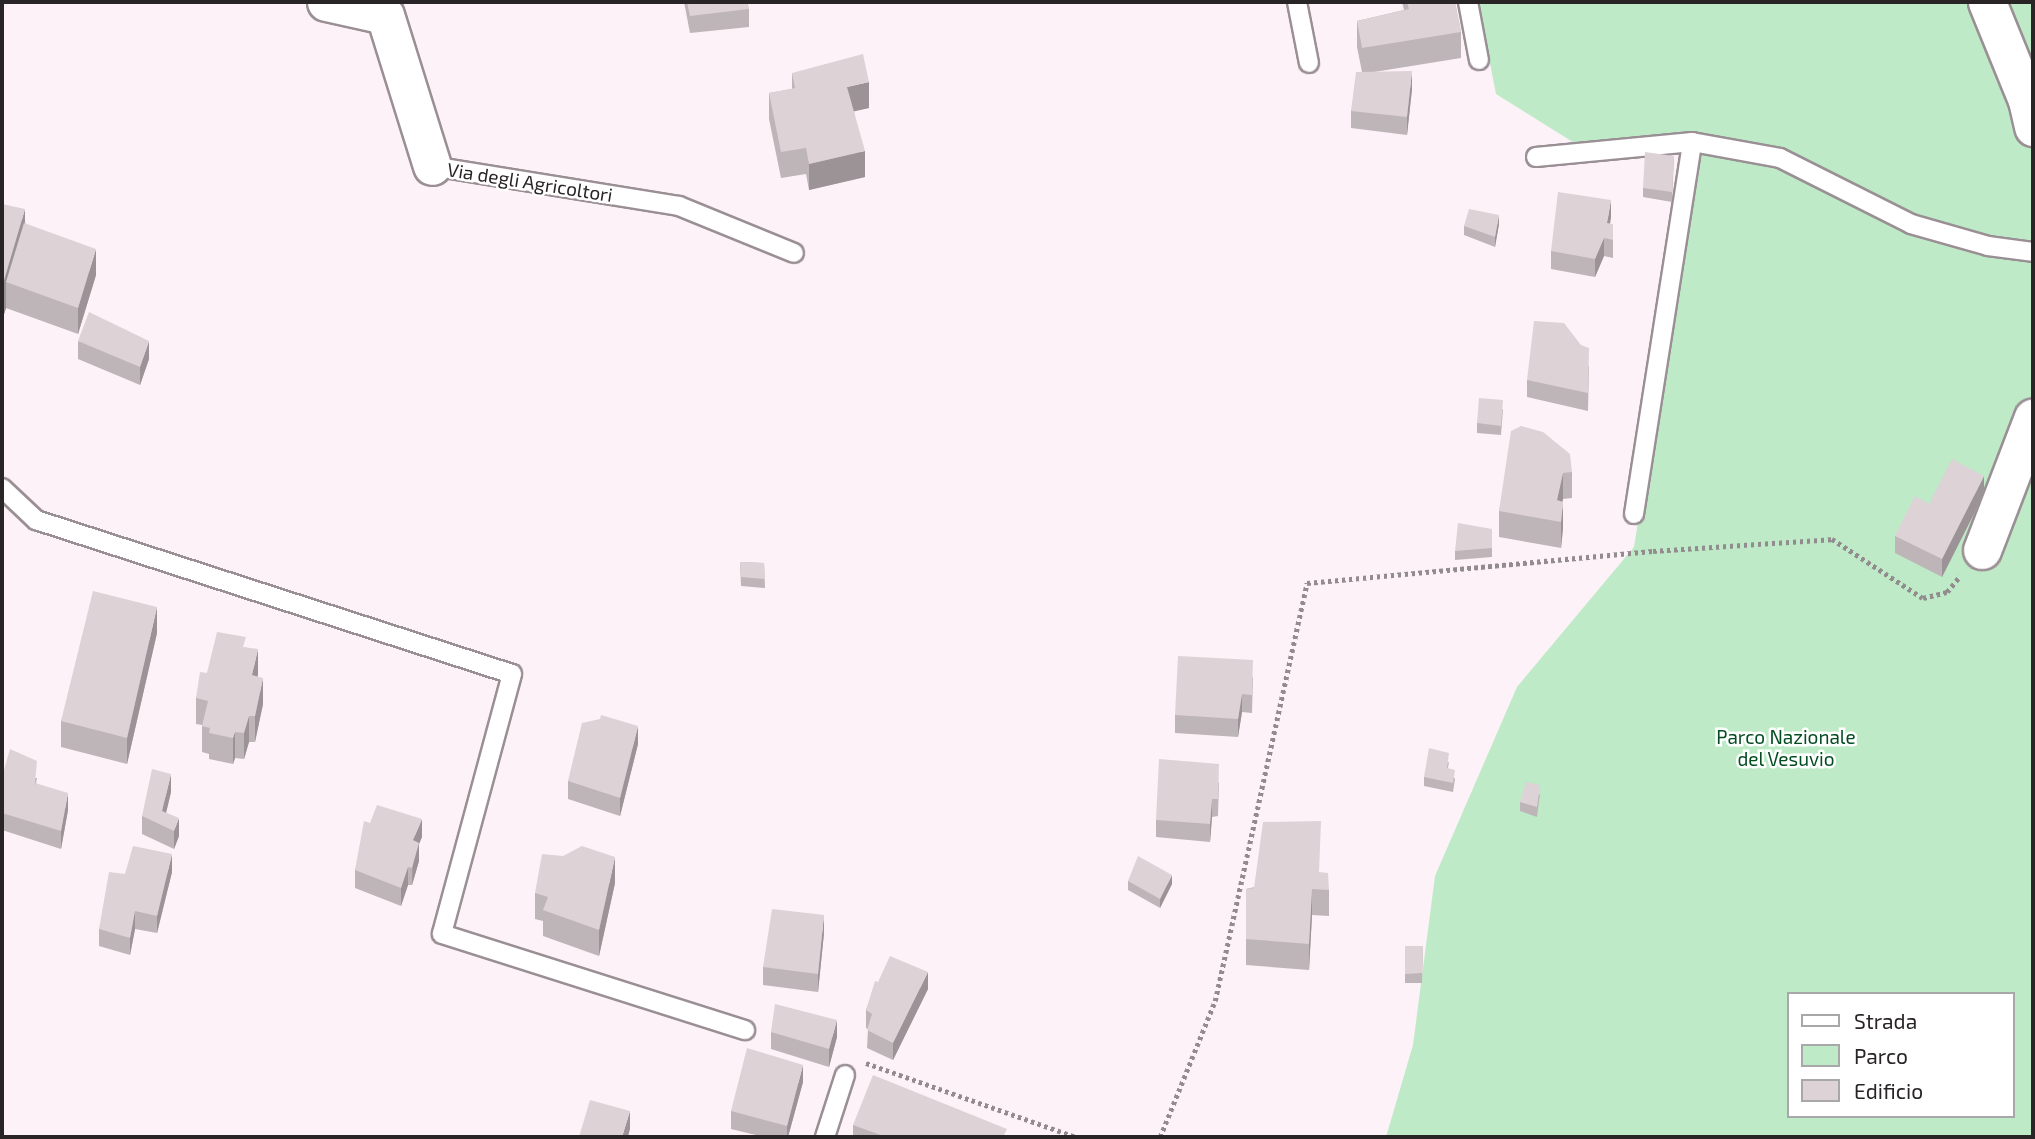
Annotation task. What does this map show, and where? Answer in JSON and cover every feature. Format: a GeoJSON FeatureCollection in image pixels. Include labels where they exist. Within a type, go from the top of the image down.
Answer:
{"type":"FeatureCollection","features":[{"type":"Feature","properties":{"kind":"street","name":"Via degli Agricoltori"},"geometry":{"type":"LineString","coordinates":[[326,2],[385,15],[432,166]]}},
{"type":"Feature","properties":{"kind":"street"},"geometry":{"type":"LineString","coordinates":[[1987,2],[2027,100],[2033,127]]}},
{"type":"Feature","properties":{"kind":"street"},"geometry":{"type":"LineString","coordinates":[[1982,551],[2033,417]]}},
{"type":"Feature","properties":{"kind":"lane"},"geometry":{"type":"LineString","coordinates":[[1297,2],[1309,62]]}},
{"type":"Feature","properties":{"kind":"lane"},"geometry":{"type":"LineString","coordinates":[[1468,2],[1479,60]]}},
{"type":"Feature","properties":{"kind":"lane"},"geometry":{"type":"LineString","coordinates":[[1536,158],[1692,142],[1780,158],[1911,224],[1988,246],[2033,252]]}},
{"type":"Feature","properties":{"kind":"lane"},"geometry":{"type":"LineString","coordinates":[[1634,514],[1692,142]]}},
{"type":"Feature","properties":{"kind":"lane","name":"Via degli Agricoltori"},"geometry":{"type":"LineString","coordinates":[[432,166],[679,206],[794,253]]}},
{"type":"Feature","properties":{"kind":"lane"},"geometry":{"type":"LineString","coordinates":[[2,488],[36,520],[512,674],[442,934],[745,1030]]}},
{"type":"Feature","properties":{"kind":"lane"},"geometry":{"type":"LineString","coordinates":[[825,1137],[845,1075]]}},
{"type":"Feature","properties":{"kind":"path"},"geometry":{"type":"LineString","coordinates":[[1160,1137],[1215,1001],[1307,583],[1653,551],[1832,539],[1923,598],[1947,592],[1982,551]]}},
{"type":"Feature","properties":{"kind":"path"},"geometry":{"type":"LineString","coordinates":[[845,1075],[856,1064],[873,1063],[1076,1137]]}},
{"type":"Feature","properties":{"kind":"green space","name":"Parco Nazionale del Vesuvio"},"geometry":{"type":"Polygon","coordinates":[[[1478,2],[2033,2],[2033,1137],[1386,1137],[1413,1045],[1435,876],[1517,687],[1634,547],[1702,136],[1576,144],[1496,94],[1478,2]]]}},
{"type":"Feature","properties":{"kind":"building"},"geometry":{"type":"Polygon","coordinates":[[[687,2],[747,2],[749,9],[690,16],[687,2]]]}},
{"type":"Feature","properties":{"kind":"building"},"geometry":{"type":"Polygon","coordinates":[[[1407,2],[1455,2],[1461,32],[1362,48],[1357,21],[1409,9],[1407,2]]]}},
{"type":"Feature","properties":{"kind":"building"},"geometry":{"type":"Polygon","coordinates":[[[863,54],[869,82],[847,87],[865,151],[809,164],[806,148],[781,152],[769,93],[795,88],[792,73],[863,54]]]}},
{"type":"Feature","properties":{"kind":"building"},"geometry":{"type":"Polygon","coordinates":[[[1412,71],[1407,117],[1351,111],[1356,72],[1412,71]]]}},
{"type":"Feature","properties":{"kind":"building"},"geometry":{"type":"Polygon","coordinates":[[[1645,152],[1674,156],[1672,192],[1643,188],[1645,152]]]}},
{"type":"Feature","properties":{"kind":"building"},"geometry":{"type":"Polygon","coordinates":[[[1558,192],[1611,200],[1607,223],[1613,224],[1613,240],[1604,238],[1595,259],[1551,251],[1558,192]]]}},
{"type":"Feature","properties":{"kind":"building"},"geometry":{"type":"Polygon","coordinates":[[[2,204],[25,209],[2,287],[2,204]]]}},
{"type":"Feature","properties":{"kind":"building"},"geometry":{"type":"Polygon","coordinates":[[[1469,209],[1499,215],[1495,237],[1464,226],[1469,209]]]}},
{"type":"Feature","properties":{"kind":"building"},"geometry":{"type":"Polygon","coordinates":[[[24,223],[96,249],[78,308],[6,282],[24,223]]]}},
{"type":"Feature","properties":{"kind":"building"},"geometry":{"type":"Polygon","coordinates":[[[89,312],[149,341],[140,367],[78,341],[89,312]]]}},
{"type":"Feature","properties":{"kind":"building"},"geometry":{"type":"Polygon","coordinates":[[[1534,321],[1564,323],[1581,345],[1589,348],[1588,393],[1527,380],[1534,321]]]}},
{"type":"Feature","properties":{"kind":"building"},"geometry":{"type":"Polygon","coordinates":[[[1479,398],[1503,400],[1501,426],[1477,423],[1479,398]]]}},
{"type":"Feature","properties":{"kind":"building"},"geometry":{"type":"Polygon","coordinates":[[[1521,426],[1543,432],[1570,454],[1572,472],[1563,473],[1557,500],[1563,502],[1561,522],[1499,511],[1511,431],[1521,426]]]}},
{"type":"Feature","properties":{"kind":"building"},"geometry":{"type":"Polygon","coordinates":[[[1952,459],[1984,476],[1942,559],[1895,536],[1915,496],[1929,504],[1952,459]]]}},
{"type":"Feature","properties":{"kind":"building"},"geometry":{"type":"Polygon","coordinates":[[[1458,523],[1492,529],[1492,548],[1455,551],[1458,523]]]}},
{"type":"Feature","properties":{"kind":"building"},"geometry":{"type":"Polygon","coordinates":[[[740,562],[764,563],[765,579],[741,577],[740,562]]]}},
{"type":"Feature","properties":{"kind":"building"},"geometry":{"type":"Polygon","coordinates":[[[93,591],[157,607],[127,738],[61,721],[93,591]]]}},
{"type":"Feature","properties":{"kind":"building"},"geometry":{"type":"Polygon","coordinates":[[[217,632],[246,637],[243,647],[258,649],[252,675],[263,678],[255,716],[249,716],[244,733],[235,732],[233,738],[209,733],[210,728],[202,726],[208,701],[196,698],[200,672],[207,673],[217,632]]]}},
{"type":"Feature","properties":{"kind":"building"},"geometry":{"type":"Polygon","coordinates":[[[1178,656],[1253,660],[1252,695],[1242,694],[1238,719],[1175,715],[1178,656]]]}},
{"type":"Feature","properties":{"kind":"building"},"geometry":{"type":"Polygon","coordinates":[[[601,715],[638,726],[620,798],[568,781],[582,723],[600,719],[601,715]]]}},
{"type":"Feature","properties":{"kind":"building"},"geometry":{"type":"Polygon","coordinates":[[[1429,748],[1449,753],[1447,768],[1455,770],[1453,783],[1424,777],[1429,748]]]}},
{"type":"Feature","properties":{"kind":"building"},"geometry":{"type":"Polygon","coordinates":[[[10,749],[37,761],[35,783],[68,793],[61,831],[2,813],[2,777],[10,749]]]}},
{"type":"Feature","properties":{"kind":"building"},"geometry":{"type":"Polygon","coordinates":[[[1159,759],[1219,764],[1218,799],[1212,799],[1210,824],[1156,820],[1159,759]]]}},
{"type":"Feature","properties":{"kind":"building"},"geometry":{"type":"Polygon","coordinates":[[[152,769],[171,774],[162,811],[179,818],[174,831],[142,816],[152,769]]]}},
{"type":"Feature","properties":{"kind":"building"},"geometry":{"type":"Polygon","coordinates":[[[1526,782],[1540,785],[1537,807],[1520,802],[1526,782]]]}},
{"type":"Feature","properties":{"kind":"building"},"geometry":{"type":"Polygon","coordinates":[[[377,805],[422,819],[413,840],[419,843],[412,868],[408,867],[401,888],[355,870],[364,821],[370,823],[377,805]]]}},
{"type":"Feature","properties":{"kind":"building"},"geometry":{"type":"Polygon","coordinates":[[[1321,821],[1319,872],[1328,873],[1329,890],[1312,889],[1309,944],[1246,939],[1246,889],[1254,888],[1263,822],[1321,821]]]}},
{"type":"Feature","properties":{"kind":"building"},"geometry":{"type":"Polygon","coordinates":[[[133,846],[172,854],[157,916],[135,911],[130,938],[99,929],[109,872],[125,874],[133,846]]]}},
{"type":"Feature","properties":{"kind":"building"},"geometry":{"type":"Polygon","coordinates":[[[582,846],[615,857],[599,930],[543,910],[548,897],[535,893],[542,854],[563,856],[582,846]]]}},
{"type":"Feature","properties":{"kind":"building"},"geometry":{"type":"Polygon","coordinates":[[[1138,856],[1172,875],[1160,899],[1128,881],[1138,856]]]}},
{"type":"Feature","properties":{"kind":"building"},"geometry":{"type":"Polygon","coordinates":[[[772,909],[824,915],[818,974],[763,967],[772,909]]]}},
{"type":"Feature","properties":{"kind":"building"},"geometry":{"type":"Polygon","coordinates":[[[1405,946],[1423,946],[1422,973],[1405,974],[1405,946]]]}},
{"type":"Feature","properties":{"kind":"building"},"geometry":{"type":"Polygon","coordinates":[[[890,956],[928,972],[893,1043],[867,1030],[872,1014],[866,1010],[875,981],[878,982],[890,956]]]}},
{"type":"Feature","properties":{"kind":"building"},"geometry":{"type":"Polygon","coordinates":[[[775,1004],[837,1020],[829,1049],[771,1032],[775,1004]]]}},
{"type":"Feature","properties":{"kind":"building"},"geometry":{"type":"Polygon","coordinates":[[[747,1048],[803,1065],[787,1126],[731,1111],[747,1048]]]}},
{"type":"Feature","properties":{"kind":"building"},"geometry":{"type":"Polygon","coordinates":[[[873,1075],[1007,1129],[1003,1137],[886,1137],[853,1125],[873,1075]]]}},
{"type":"Feature","properties":{"kind":"building"},"geometry":{"type":"Polygon","coordinates":[[[590,1100],[630,1111],[622,1137],[579,1137],[590,1100]]]}}]}
